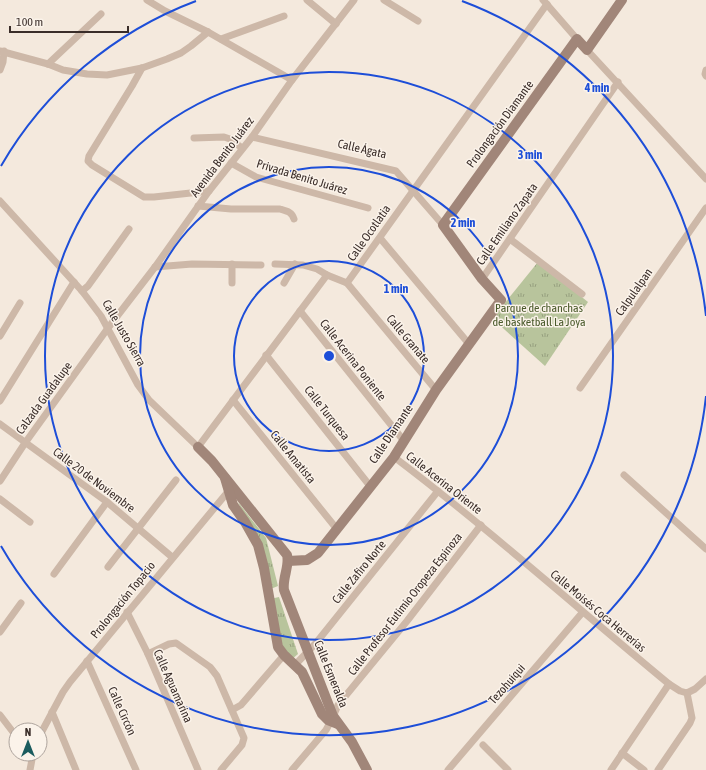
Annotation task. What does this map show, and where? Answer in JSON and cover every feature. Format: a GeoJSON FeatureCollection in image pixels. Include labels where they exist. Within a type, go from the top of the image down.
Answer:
{"type":"FeatureCollection","features":[{"type":"Feature","properties":{"kind":"street"},"geometry":{"type":"LineString","coordinates":[[147,0],[165,11],[221,39],[292,80]]}},
{"type":"Feature","properties":{"kind":"street"},"geometry":{"type":"LineString","coordinates":[[307,0],[336,24]]}},
{"type":"Feature","properties":{"kind":"street","name":"Avenida Benito Juárez"},"geometry":{"type":"LineString","coordinates":[[108,328],[155,267],[209,191],[252,137],[292,80],[354,0]]}},
{"type":"Feature","properties":{"kind":"street"},"geometry":{"type":"LineString","coordinates":[[384,0],[418,21]]}},
{"type":"Feature","properties":{"kind":"street"},"geometry":{"type":"LineString","coordinates":[[587,50],[622,0]]}},
{"type":"Feature","properties":{"kind":"street"},"geometry":{"type":"LineString","coordinates":[[545,2],[587,50],[706,179]]}},
{"type":"Feature","properties":{"kind":"street","name":"Calle Ocotlatia"},"geometry":{"type":"LineString","coordinates":[[347,283],[545,2]]}},
{"type":"Feature","properties":{"kind":"street"},"geometry":{"type":"LineString","coordinates":[[48,64],[101,14]]}},
{"type":"Feature","properties":{"kind":"street"},"geometry":{"type":"LineString","coordinates":[[221,39],[284,16]]}},
{"type":"Feature","properties":{"kind":"street"},"geometry":{"type":"LineString","coordinates":[[0,70],[3,62],[2,51],[48,64],[63,70],[86,74],[107,75],[142,68],[182,53],[208,32]]}},
{"type":"Feature","properties":{"kind":"street","name":"Prolongación Diamante"},"geometry":{"type":"LineString","coordinates":[[443,225],[578,39]]}},
{"type":"Feature","properties":{"kind":"street"},"geometry":{"type":"LineString","coordinates":[[142,68],[89,156],[88,161],[92,165],[144,197],[209,191]]}},
{"type":"Feature","properties":{"kind":"street"},"geometry":{"type":"LineString","coordinates":[[706,70],[706,76]]}},
{"type":"Feature","properties":{"kind":"street","name":"Calle Emiliano Zapata"},"geometry":{"type":"LineString","coordinates":[[482,279],[618,82]]}},
{"type":"Feature","properties":{"kind":"street","name":"Calle Ágata"},"geometry":{"type":"LineString","coordinates":[[252,137],[392,169],[399,174],[412,191],[443,225],[482,279],[501,300]]}},
{"type":"Feature","properties":{"kind":"street"},"geometry":{"type":"LineString","coordinates":[[194,138],[230,139],[242,148]]}},
{"type":"Feature","properties":{"kind":"street","name":"Privada Benito Juárez"},"geometry":{"type":"LineString","coordinates":[[231,163],[256,178],[368,208]]}},
{"type":"Feature","properties":{"kind":"street","name":"Calle Justo Sierra"},"geometry":{"type":"LineString","coordinates":[[0,201],[82,291],[101,316],[138,385],[149,400],[212,461],[230,488]]}},
{"type":"Feature","properties":{"kind":"street"},"geometry":{"type":"LineString","coordinates":[[198,206],[231,209],[280,209],[293,215],[294,219]]}},
{"type":"Feature","properties":{"kind":"street","name":"Calpulalpan"},"geometry":{"type":"LineString","coordinates":[[580,388],[706,208]]}},
{"type":"Feature","properties":{"kind":"street"},"geometry":{"type":"LineString","coordinates":[[82,291],[88,286],[129,230]]}},
{"type":"Feature","properties":{"kind":"street"},"geometry":{"type":"LineString","coordinates":[[380,238],[469,344]]}},
{"type":"Feature","properties":{"kind":"street"},"geometry":{"type":"LineString","coordinates":[[510,238],[582,294]]}},
{"type":"Feature","properties":{"kind":"street"},"geometry":{"type":"LineString","coordinates":[[155,267],[192,264],[260,265]]}},
{"type":"Feature","properties":{"kind":"street"},"geometry":{"type":"LineString","coordinates":[[232,264],[232,284]]}},
{"type":"Feature","properties":{"kind":"street"},"geometry":{"type":"LineString","coordinates":[[275,264],[296,264],[317,269],[327,275],[347,283]]}},
{"type":"Feature","properties":{"kind":"street"},"geometry":{"type":"LineString","coordinates":[[284,283],[296,264]]}},
{"type":"Feature","properties":{"kind":"street"},"geometry":{"type":"LineString","coordinates":[[198,447],[266,354],[327,275]]}},
{"type":"Feature","properties":{"kind":"street"},"geometry":{"type":"LineString","coordinates":[[0,401],[74,282]]}},
{"type":"Feature","properties":{"kind":"street","name":"Calle Granate"},"geometry":{"type":"LineString","coordinates":[[347,283],[436,390]]}},
{"type":"Feature","properties":{"kind":"street","name":"Calle Diamante"},"geometry":{"type":"LineString","coordinates":[[288,561],[303,560],[318,553],[336,528],[394,457],[436,390],[501,300]]}},
{"type":"Feature","properties":{"kind":"street"},"geometry":{"type":"LineString","coordinates":[[0,336],[20,303]]}},
{"type":"Feature","properties":{"kind":"street","name":"Calle Acerina Poniente"},"geometry":{"type":"LineString","coordinates":[[300,311],[404,441]]}},
{"type":"Feature","properties":{"kind":"street","name":"Calzada Guadalupe"},"geometry":{"type":"LineString","coordinates":[[0,481],[25,443],[108,328]]}},
{"type":"Feature","properties":{"kind":"street","name":"Calle Turquesa"},"geometry":{"type":"LineString","coordinates":[[266,354],[370,486]]}},
{"type":"Feature","properties":{"kind":"street","name":"Calle Amatista"},"geometry":{"type":"LineString","coordinates":[[233,400],[336,528]]}},
{"type":"Feature","properties":{"kind":"street","name":"Calle 20 de Noviembre"},"geometry":{"type":"LineString","coordinates":[[0,424],[107,502],[172,557]]}},
{"type":"Feature","properties":{"kind":"street","name":"Calle Acerina Oriente"},"geometry":{"type":"LineString","coordinates":[[394,457],[480,526]]}},
{"type":"Feature","properties":{"kind":"street"},"geometry":{"type":"LineString","coordinates":[[624,475],[706,549]]}},
{"type":"Feature","properties":{"kind":"street"},"geometry":{"type":"LineString","coordinates":[[108,567],[176,480]]}},
{"type":"Feature","properties":{"kind":"street"},"geometry":{"type":"LineString","coordinates":[[230,488],[285,552],[288,561]]}},
{"type":"Feature","properties":{"kind":"street"},"geometry":{"type":"LineString","coordinates":[[230,488],[232,505],[253,534],[258,545],[277,643],[284,656],[241,705],[232,710]]}},
{"type":"Feature","properties":{"kind":"street","name":"Prolongación Topacio"},"geometry":{"type":"LineString","coordinates":[[47,722],[65,687],[230,488]]}},
{"type":"Feature","properties":{"kind":"street","name":"Calle Zafiro Norte"},"geometry":{"type":"LineString","coordinates":[[295,664],[316,643],[438,491]]}},
{"type":"Feature","properties":{"kind":"street"},"geometry":{"type":"LineString","coordinates":[[0,499],[30,522]]}},
{"type":"Feature","properties":{"kind":"street"},"geometry":{"type":"LineString","coordinates":[[54,574],[107,502]]}},
{"type":"Feature","properties":{"kind":"street","name":"Calle Moisés Coca Herrerías"},"geometry":{"type":"LineString","coordinates":[[480,526],[582,613],[669,684],[680,691],[687,693]]}},
{"type":"Feature","properties":{"kind":"street","name":"Calle Profesor Eutimio Oropeza Espinoza"},"geometry":{"type":"LineString","coordinates":[[292,770],[334,720],[338,705],[407,621],[480,526]]}},
{"type":"Feature","properties":{"kind":"street","name":"Calle Esmeralda"},"geometry":{"type":"LineString","coordinates":[[288,561],[284,577],[284,590],[334,720]]}},
{"type":"Feature","properties":{"kind":"street"},"geometry":{"type":"LineString","coordinates":[[268,594],[284,590]]}},
{"type":"Feature","properties":{"kind":"street"},"geometry":{"type":"LineString","coordinates":[[0,632],[22,603]]}},
{"type":"Feature","properties":{"kind":"street","name":"Calle Aguamarina"},"geometry":{"type":"LineString","coordinates":[[127,612],[148,654],[198,770]]}},
{"type":"Feature","properties":{"kind":"street","name":"Tezohuiqui"},"geometry":{"type":"LineString","coordinates":[[448,770],[582,613]]}},
{"type":"Feature","properties":{"kind":"street"},"geometry":{"type":"LineString","coordinates":[[148,654],[171,643],[178,644],[214,671],[244,741],[221,770]]}},
{"type":"Feature","properties":{"kind":"street","name":"Calle Esmeralda"},"geometry":{"type":"LineString","coordinates":[[284,656],[295,664],[306,679],[322,714],[334,720]]}},
{"type":"Feature","properties":{"kind":"street","name":"Calle Circón"},"geometry":{"type":"LineString","coordinates":[[87,661],[136,770]]}},
{"type":"Feature","properties":{"kind":"street"},"geometry":{"type":"LineString","coordinates":[[658,770],[692,718],[687,693],[695,689],[706,679]]}},
{"type":"Feature","properties":{"kind":"street"},"geometry":{"type":"LineString","coordinates":[[611,770],[669,684]]}},
{"type":"Feature","properties":{"kind":"street"},"geometry":{"type":"LineString","coordinates":[[52,712],[76,770]]}},
{"type":"Feature","properties":{"kind":"street"},"geometry":{"type":"LineString","coordinates":[[0,715],[8,726]]}},
{"type":"Feature","properties":{"kind":"street"},"geometry":{"type":"LineString","coordinates":[[334,720],[352,742],[367,770]]}},
{"type":"Feature","properties":{"kind":"street"},"geometry":{"type":"LineString","coordinates":[[483,745],[508,770]]}},
{"type":"Feature","properties":{"kind":"street"},"geometry":{"type":"LineString","coordinates":[[622,753],[644,770]]}},
{"type":"Feature","properties":{"kind":"green space","name":"Parque de chanchas de basketball La Joya"},"geometry":{"type":"Polygon","coordinates":[[[538,262],[588,302],[545,366],[494,320],[500,309],[538,262]]]}},
{"type":"Feature","properties":{"kind":"green space"},"geometry":{"type":"Polygon","coordinates":[[[238,502],[266,538],[278,586],[268,590],[254,539],[238,502]]]}},
{"type":"Feature","properties":{"kind":"green space"},"geometry":{"type":"Polygon","coordinates":[[[279,597],[298,654],[291,660],[284,654],[270,599],[279,597]]]}}]}
